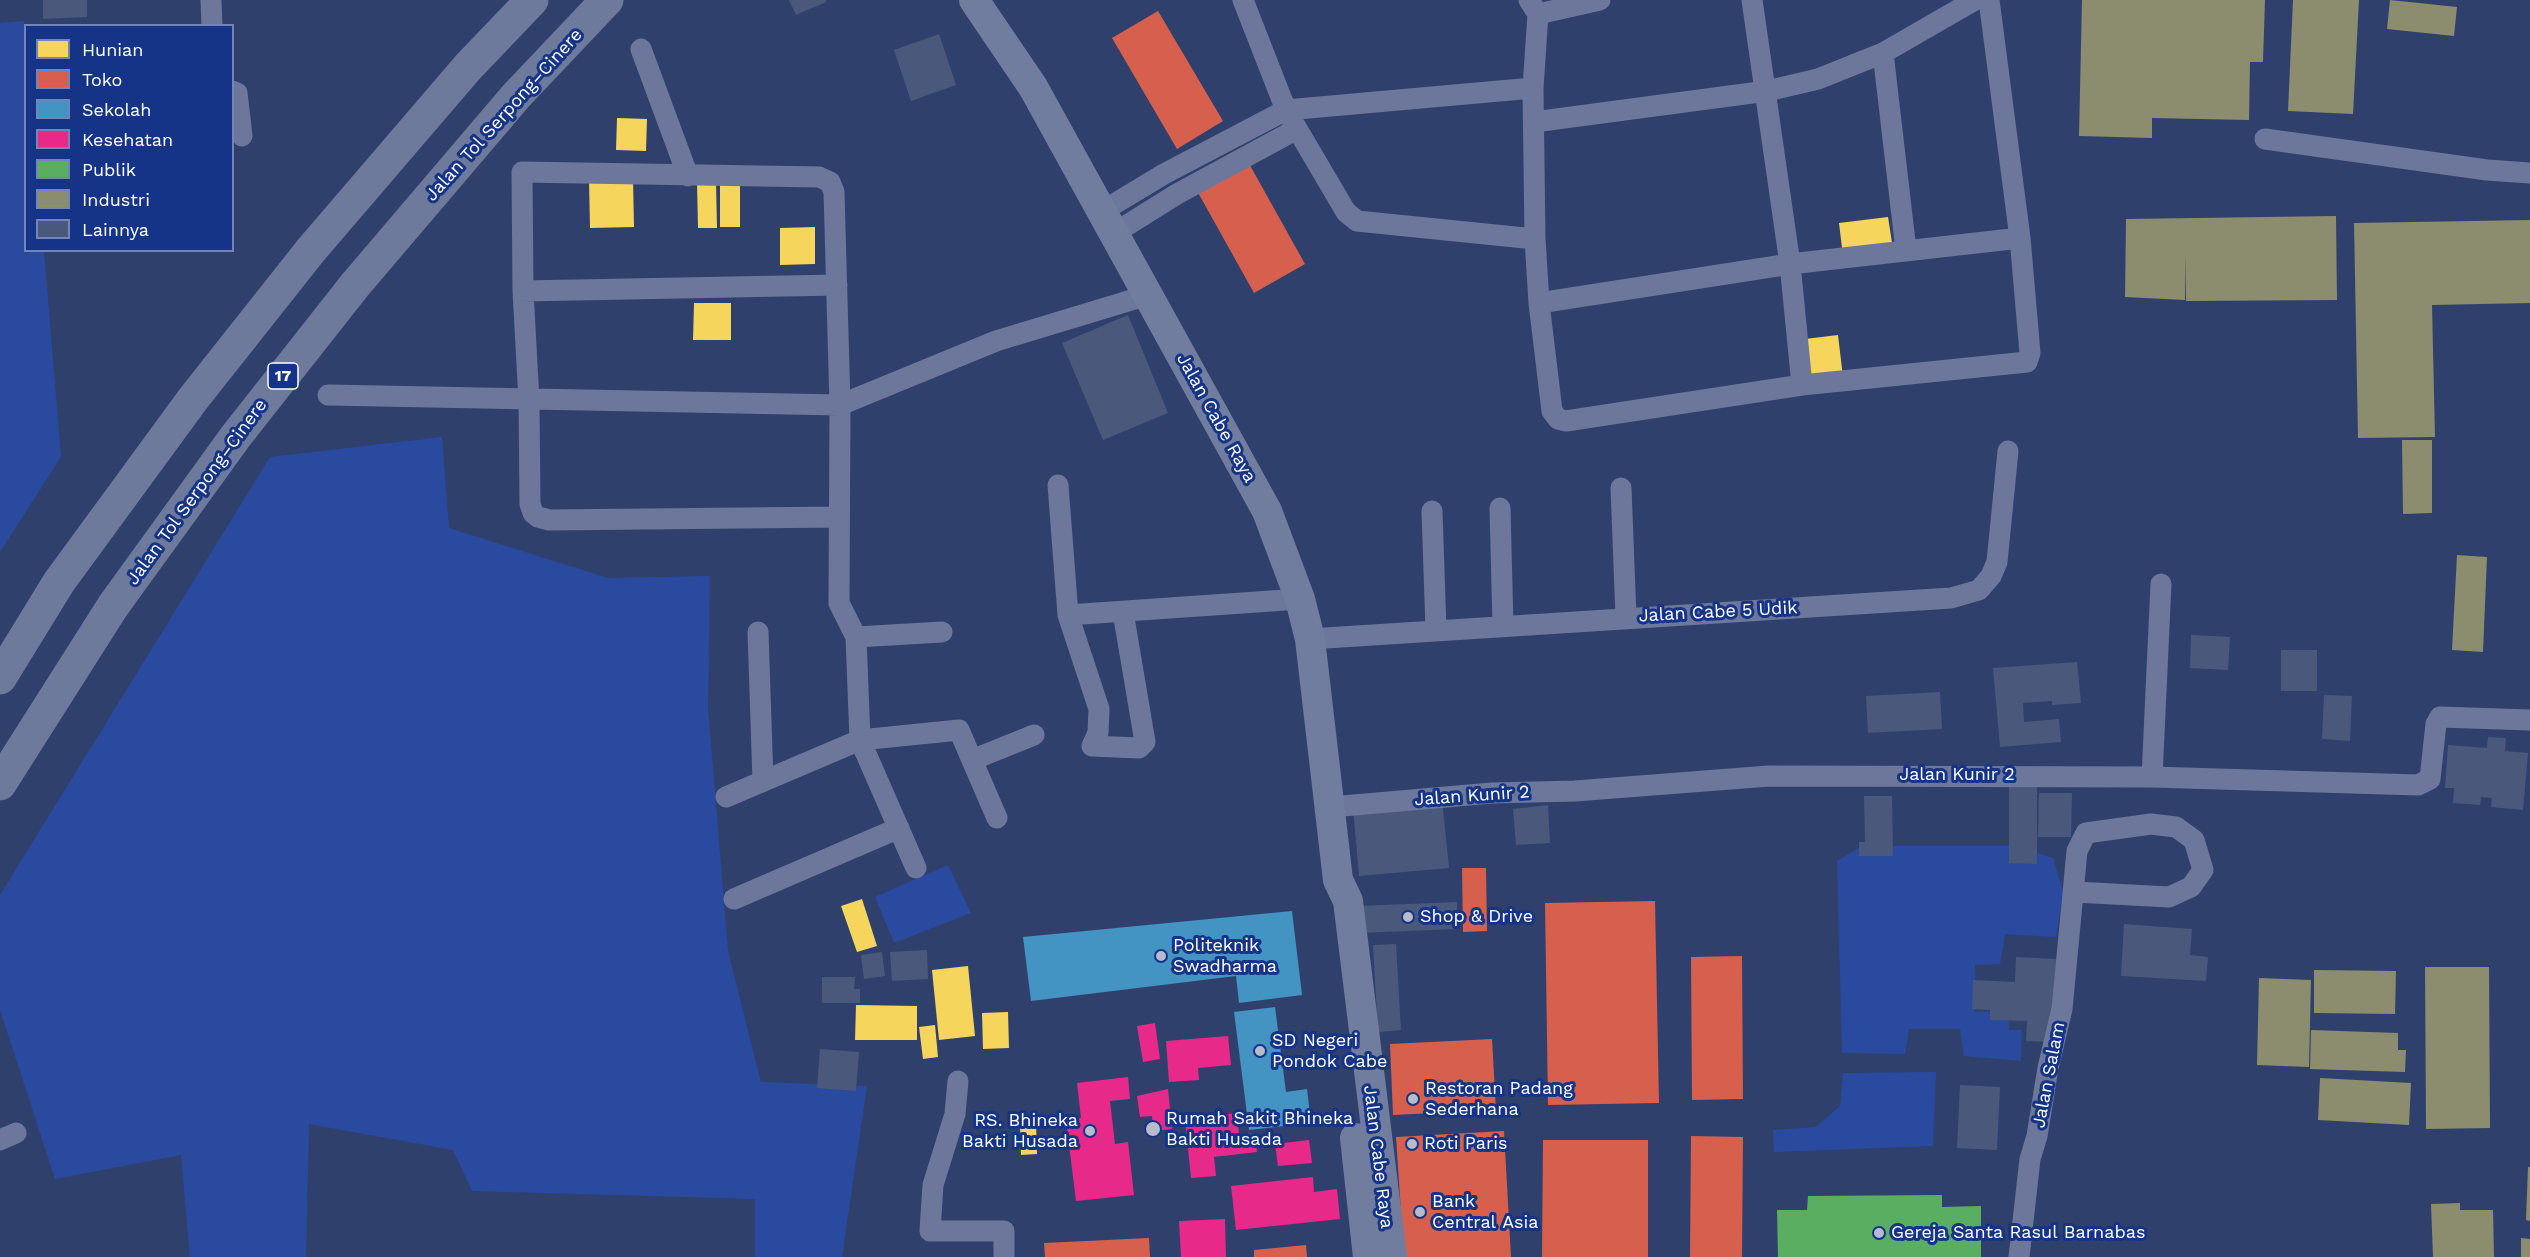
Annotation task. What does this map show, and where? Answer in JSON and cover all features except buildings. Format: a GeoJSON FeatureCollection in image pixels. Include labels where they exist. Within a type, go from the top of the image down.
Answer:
{"type":"FeatureCollection","features":[{"type":"Feature","properties":{"kind":"highway"},"geometry":{"type":"LineString","coordinates":[[0,678],[59,582],[194,399],[318,242],[468,67],[532,0]]}},
{"type":"Feature","properties":{"kind":"highway","name":"Jalan Tol Serpong–Cinere"},"geometry":{"type":"LineString","coordinates":[[0,784],[113,606],[236,436],[362,276],[516,96],[607,0]]}},
{"type":"Feature","properties":{"kind":"main road","name":"Jalan Cabe Raya"},"geometry":{"type":"LineString","coordinates":[[974,0],[1033,87],[1267,511],[1300,599],[1311,639],[1338,880],[1348,901],[1392,1257]]}},
{"type":"Feature","properties":{"kind":"main road","name":"Jalan Cabe Raya"},"geometry":{"type":"LineString","coordinates":[[1338,880],[1330,903],[1330,912],[1368,1257]]}},
{"type":"Feature","properties":{"kind":"street"},"geometry":{"type":"LineString","coordinates":[[211,0],[212,24]]}},
{"type":"Feature","properties":{"kind":"street"},"geometry":{"type":"LineString","coordinates":[[1243,0],[1286,110],[1346,212],[1357,221],[1535,239]]}},
{"type":"Feature","properties":{"kind":"street"},"geometry":{"type":"LineString","coordinates":[[1600,0],[1534,7],[1535,239],[1539,303],[1552,411],[1558,419],[1566,421],[1802,385],[2027,362],[2030,352],[2020,238],[1989,0]]}},
{"type":"Feature","properties":{"kind":"street"},"geometry":{"type":"LineString","coordinates":[[1752,0],[1767,91],[1790,264],[1802,385]]}},
{"type":"Feature","properties":{"kind":"street"},"geometry":{"type":"LineString","coordinates":[[1534,122],[1767,91],[1818,79],[1882,53],[1975,0]]}},
{"type":"Feature","properties":{"kind":"street"},"geometry":{"type":"LineString","coordinates":[[641,50],[688,176]]}},
{"type":"Feature","properties":{"kind":"street"},"geometry":{"type":"LineString","coordinates":[[1882,53],[1906,250]]}},
{"type":"Feature","properties":{"kind":"street"},"geometry":{"type":"LineString","coordinates":[[1107,223],[1164,174],[1286,110],[1533,88]]}},
{"type":"Feature","properties":{"kind":"street"},"geometry":{"type":"LineString","coordinates":[[234,92],[237,93],[242,136]]}},
{"type":"Feature","properties":{"kind":"street"},"geometry":{"type":"LineString","coordinates":[[1107,223],[1177,194],[1297,129]]}},
{"type":"Feature","properties":{"kind":"street"},"geometry":{"type":"LineString","coordinates":[[2265,139],[2487,170],[2530,173]]}},
{"type":"Feature","properties":{"kind":"street"},"geometry":{"type":"LineString","coordinates":[[838,517],[560,520],[538,517],[533,513],[530,504],[529,400],[523,291],[522,172],[825,178],[834,192],[840,405],[839,603],[856,637],[860,740],[916,868]]}},
{"type":"Feature","properties":{"kind":"street"},"geometry":{"type":"LineString","coordinates":[[1539,303],[1790,264],[2020,238]]}},
{"type":"Feature","properties":{"kind":"street"},"geometry":{"type":"LineString","coordinates":[[523,291],[837,285]]}},
{"type":"Feature","properties":{"kind":"street"},"geometry":{"type":"LineString","coordinates":[[328,395],[840,405],[996,341],[1148,295]]}},
{"type":"Feature","properties":{"kind":"street","name":"Jalan Cabe 5 Udik"},"geometry":{"type":"LineString","coordinates":[[1311,639],[1626,617],[1756,612],[1951,598],[1979,590],[1991,576],[1997,562],[2008,451]]}},
{"type":"Feature","properties":{"kind":"street"},"geometry":{"type":"LineString","coordinates":[[1058,485],[1068,615],[1099,709],[1098,733],[1092,746],[1139,748],[1144,739],[1123,612]]}},
{"type":"Feature","properties":{"kind":"street"},"geometry":{"type":"LineString","coordinates":[[1621,488],[1626,617]]}},
{"type":"Feature","properties":{"kind":"street"},"geometry":{"type":"LineString","coordinates":[[1500,508],[1503,626]]}},
{"type":"Feature","properties":{"kind":"street"},"geometry":{"type":"LineString","coordinates":[[1432,511],[1436,630]]}},
{"type":"Feature","properties":{"kind":"street"},"geometry":{"type":"LineString","coordinates":[[2152,777],[2161,584]]}},
{"type":"Feature","properties":{"kind":"street"},"geometry":{"type":"LineString","coordinates":[[1068,615],[1300,599]]}},
{"type":"Feature","properties":{"kind":"street"},"geometry":{"type":"LineString","coordinates":[[758,632],[764,781]]}},
{"type":"Feature","properties":{"kind":"street"},"geometry":{"type":"LineString","coordinates":[[856,637],[942,632]]}},
{"type":"Feature","properties":{"kind":"street","name":"Jalan Kunir 2"},"geometry":{"type":"LineString","coordinates":[[1331,807],[1492,793],[1575,791],[1769,776],[2152,777],[2418,785],[2430,779],[2436,724],[2440,717],[2530,720]]}},
{"type":"Feature","properties":{"kind":"street"},"geometry":{"type":"LineString","coordinates":[[726,797],[860,740],[959,730],[998,818]]}},
{"type":"Feature","properties":{"kind":"street"},"geometry":{"type":"LineString","coordinates":[[972,760],[1034,735]]}},
{"type":"Feature","properties":{"kind":"street","name":"Jalan Salam"},"geometry":{"type":"LineString","coordinates":[[2019,1257],[2030,1159],[2037,1136],[2048,1068],[2062,1009],[2075,892],[2077,851],[2086,833],[2151,824],[2176,827],[2194,840],[2203,870],[2191,887],[2169,897],[2075,892]]}},
{"type":"Feature","properties":{"kind":"street"},"geometry":{"type":"LineString","coordinates":[[734,899],[899,828]]}},
{"type":"Feature","properties":{"kind":"street"},"geometry":{"type":"LineString","coordinates":[[958,1081],[955,1114],[933,1185],[930,1231],[1004,1231],[1004,1257]]}},
{"type":"Feature","properties":{"kind":"shaded area"},"geometry":{"type":"Polygon","coordinates":[[[24,21],[24,252],[44,252],[61,457],[0,552],[0,23],[24,21]]]}},
{"type":"Feature","properties":{"kind":"shaded area"},"geometry":{"type":"Polygon","coordinates":[[[442,437],[449,528],[608,578],[710,576],[708,708],[728,951],[761,1082],[867,1086],[842,1257],[755,1257],[755,1199],[472,1191],[453,1150],[309,1124],[306,1257],[190,1257],[181,1155],[55,1179],[0,1010],[0,895],[270,457],[442,437]]]}},
{"type":"Feature","properties":{"kind":"shaded area"},"geometry":{"type":"Polygon","coordinates":[[[1862,846],[2016,846],[2053,858],[2063,891],[2056,937],[2005,934],[2000,964],[1975,965],[1975,1012],[2008,1011],[2009,1030],[2022,1030],[2021,1061],[1964,1056],[1960,1029],[1909,1029],[1905,1054],[1842,1053],[1837,861],[1862,846]]]}},
{"type":"Feature","properties":{"kind":"shaded area"},"geometry":{"type":"Polygon","coordinates":[[[948,865],[971,913],[894,943],[875,897],[948,865]]]}},
{"type":"Feature","properties":{"kind":"shaded area"},"geometry":{"type":"Polygon","coordinates":[[[1936,1072],[1933,1146],[1774,1152],[1773,1130],[1816,1127],[1840,1106],[1843,1073],[1936,1072]]]}},
{"type":"Feature","properties":{"kind":"place","name":"Shop & Drive"},"geometry":{"type":"Point","coordinates":[1408,917]}},
{"type":"Feature","properties":{"kind":"place","name":"Politeknik Swadharma"},"geometry":{"type":"Point","coordinates":[1161,956]}},
{"type":"Feature","properties":{"kind":"place","name":"SD Negeri Pondok Cabe"},"geometry":{"type":"Point","coordinates":[1260,1051]}},
{"type":"Feature","properties":{"kind":"place","name":"Restoran Padang Sederhana"},"geometry":{"type":"Point","coordinates":[1413,1099]}},
{"type":"Feature","properties":{"kind":"place","name":"Rumah Sakit Bhineka Bakti Husada"},"geometry":{"type":"Point","coordinates":[1153,1129]}},
{"type":"Feature","properties":{"kind":"place","name":"RS. Bhineka Bakti Husada"},"geometry":{"type":"Point","coordinates":[1090,1131]}},
{"type":"Feature","properties":{"kind":"place","name":"Roti Paris"},"geometry":{"type":"Point","coordinates":[1412,1144]}},
{"type":"Feature","properties":{"kind":"place","name":"Bank Central Asia"},"geometry":{"type":"Point","coordinates":[1420,1212]}},
{"type":"Feature","properties":{"kind":"place","name":"Gereja Santa Rasul Barnabas"},"geometry":{"type":"Point","coordinates":[1879,1233]}}]}
